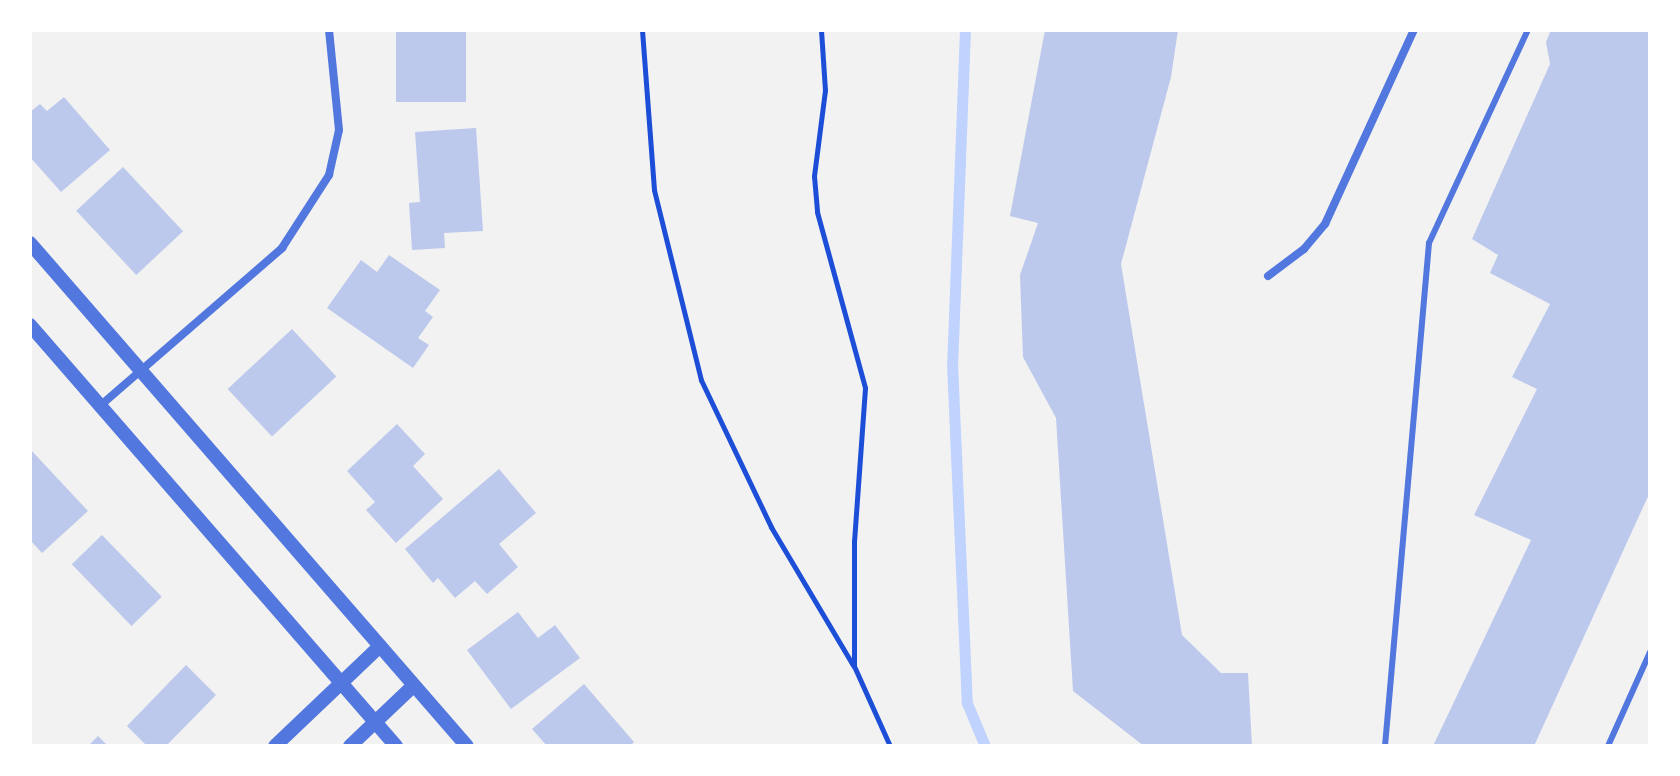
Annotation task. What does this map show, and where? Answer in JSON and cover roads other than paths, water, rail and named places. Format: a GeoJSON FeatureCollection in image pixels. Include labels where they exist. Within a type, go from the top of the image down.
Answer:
{"type":"FeatureCollection","features":[{"type":"Feature","properties":{"kind":"street"},"geometry":{"type":"LineString","coordinates":[[101,405],[282,248],[329,175],[339,130],[329,30]]}},
{"type":"Feature","properties":{"kind":"street"},"geometry":{"type":"LineString","coordinates":[[1268,276],[1304,249],[1325,224],[1414,30]]}},
{"type":"Feature","properties":{"kind":"street"},"geometry":{"type":"LineString","coordinates":[[30,243],[467,746]]}},
{"type":"Feature","properties":{"kind":"street"},"geometry":{"type":"LineString","coordinates":[[30,325],[396,746]]}},
{"type":"Feature","properties":{"kind":"street"},"geometry":{"type":"LineString","coordinates":[[275,746],[380,646]]}},
{"type":"Feature","properties":{"kind":"street"},"geometry":{"type":"LineString","coordinates":[[350,746],[414,685]]}},
{"type":"Feature","properties":{"kind":"lane"},"geometry":{"type":"LineString","coordinates":[[1385,746],[1429,243],[1528,30]]}},
{"type":"Feature","properties":{"kind":"lane"},"geometry":{"type":"LineString","coordinates":[[1608,746],[1650,652]]}},
{"type":"Feature","properties":{"kind":"waterway"},"geometry":{"type":"LineString","coordinates":[[965,30],[952,363],[967,703],[985,746]]}}]}
